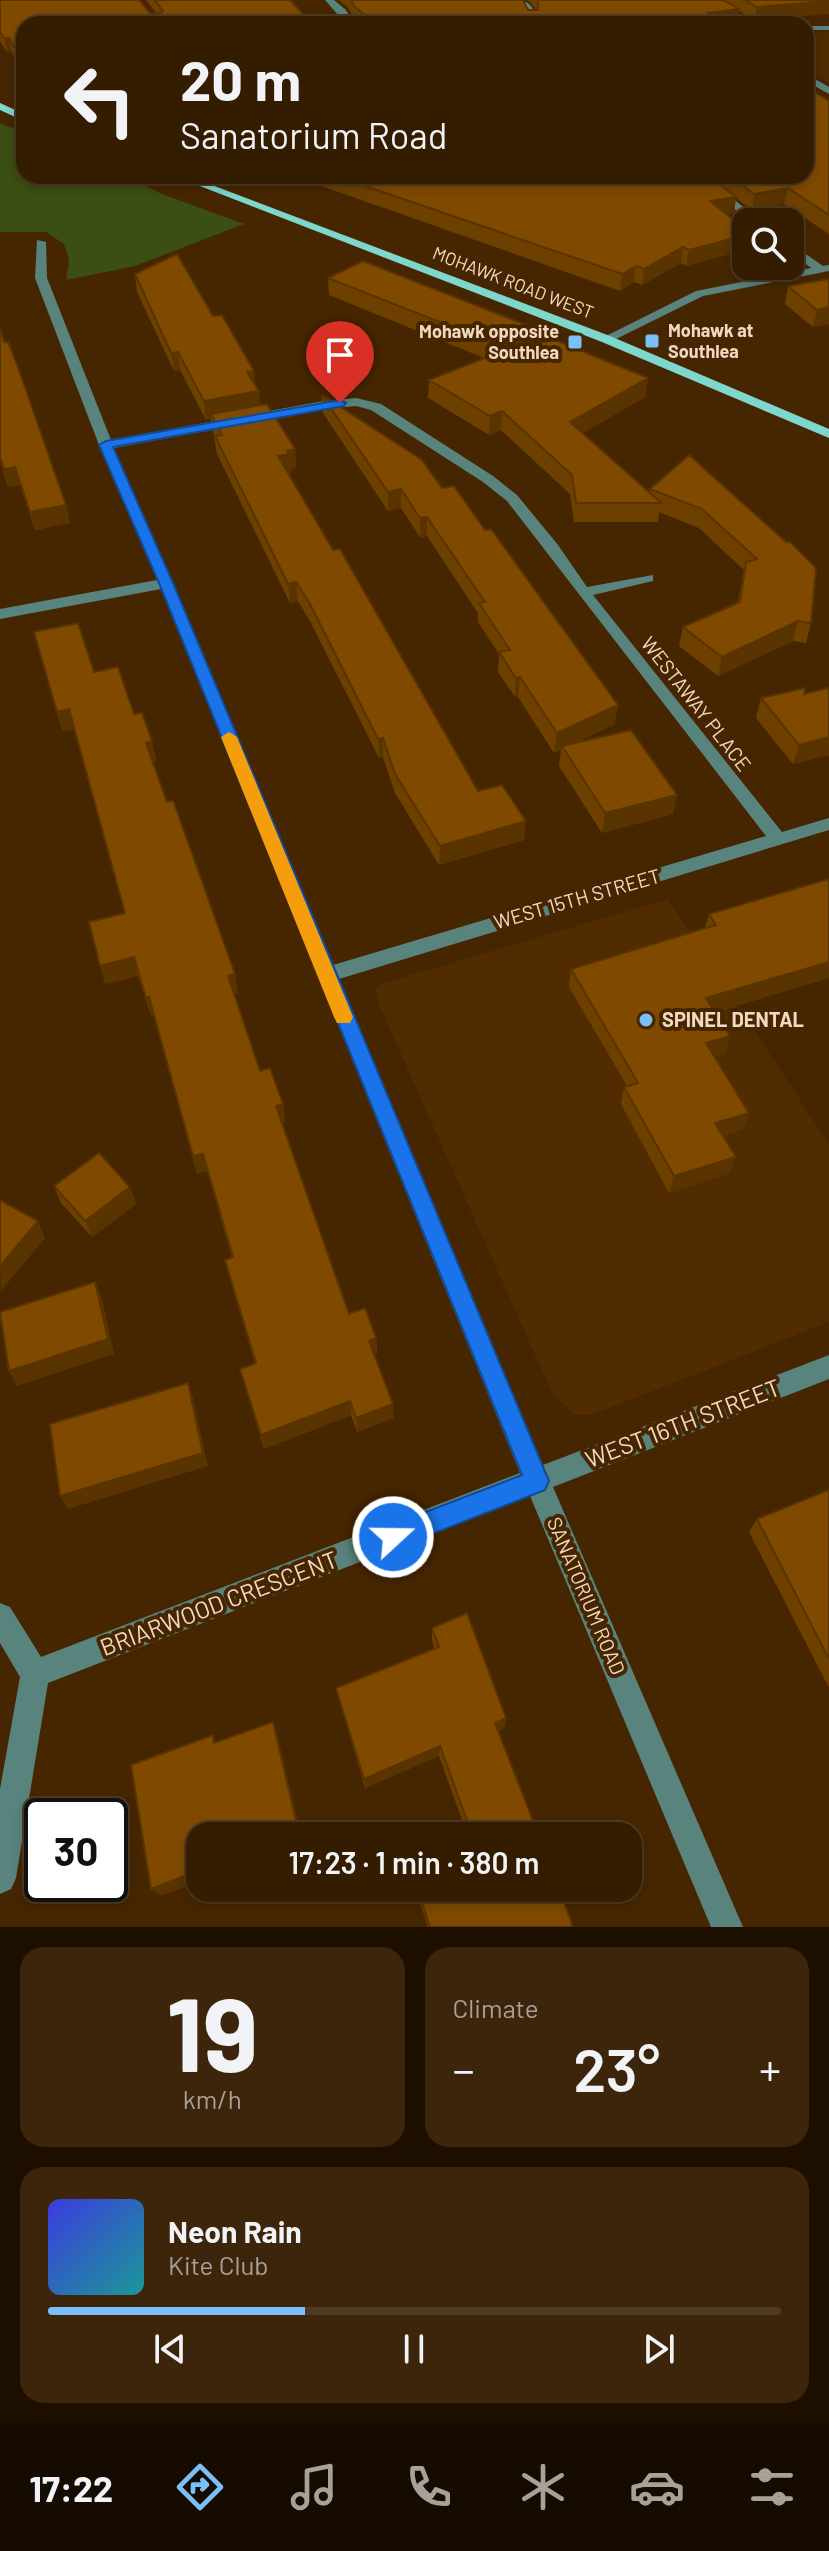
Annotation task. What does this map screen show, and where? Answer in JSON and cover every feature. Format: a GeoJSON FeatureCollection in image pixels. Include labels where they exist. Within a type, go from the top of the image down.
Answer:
{"type":"FeatureCollection","features":[{"type":"Feature","properties":{"kind":"main road","name":"MOHAWK ROAD WEST"},"geometry":{"type":"LineString","coordinates":[[200,184],[606,339],[829,434]]}},
{"type":"Feature","properties":{"kind":"street"},"geometry":{"type":"LineString","coordinates":[[329,0],[345,16]]}},
{"type":"Feature","properties":{"kind":"street"},"geometry":{"type":"LineString","coordinates":[[520,0],[528,6],[531,16]]}},
{"type":"Feature","properties":{"kind":"street"},"geometry":{"type":"LineString","coordinates":[[709,0],[737,16]]}},
{"type":"Feature","properties":{"kind":"street"},"geometry":{"type":"LineString","coordinates":[[708,184],[739,208]]}},
{"type":"Feature","properties":{"kind":"street","name":"SANATORIUM ROAD"},"geometry":{"type":"LineString","coordinates":[[41,242],[41,278],[106,445],[537,1481],[727,1927]]}},
{"type":"Feature","properties":{"kind":"street"},"geometry":{"type":"LineString","coordinates":[[804,255],[825,269]]}},
{"type":"Feature","properties":{"kind":"street"},"geometry":{"type":"LineString","coordinates":[[606,339],[700,293],[825,269]]}},
{"type":"Feature","properties":{"kind":"street","name":"WESTAWAY PLACE"},"geometry":{"type":"LineString","coordinates":[[106,445],[324,405],[356,402],[376,407],[488,479],[512,498],[553,548],[583,593],[778,839]]}},
{"type":"Feature","properties":{"kind":"street"},"geometry":{"type":"LineString","coordinates":[[583,593],[648,578]]}},
{"type":"Feature","properties":{"kind":"street"},"geometry":{"type":"LineString","coordinates":[[0,614],[166,583]]}},
{"type":"Feature","properties":{"kind":"street","name":"WEST 15TH STREET"},"geometry":{"type":"LineString","coordinates":[[326,975],[829,824]]}},
{"type":"Feature","properties":{"kind":"street","name":"WEST 16TH STREET"},"geometry":{"type":"LineString","coordinates":[[537,1481],[829,1367]]}},
{"type":"Feature","properties":{"kind":"street","name":"BRIARWOOD CRESCENT"},"geometry":{"type":"LineString","coordinates":[[35,1674],[537,1481]]}},
{"type":"Feature","properties":{"kind":"street"},"geometry":{"type":"LineString","coordinates":[[0,1617],[35,1674],[0,1878]]}},
{"type":"Feature","properties":{"kind":"shaded area"},"geometry":{"type":"Polygon","coordinates":[[[829,32],[829,83],[814,74],[814,33],[829,32]]]}},
{"type":"Feature","properties":{"kind":"shaded area"},"geometry":{"type":"Polygon","coordinates":[[[668,899],[829,1144],[829,1322],[591,1415],[575,1415],[552,1393],[378,1002],[375,988],[668,899]]]}},
{"type":"Feature","properties":{"kind":"green space"},"geometry":{"type":"Polygon","coordinates":[[[0,123],[16,130],[16,184],[141,184],[244,224],[135,266],[66,280],[69,260],[64,244],[46,232],[0,232],[0,123]]]}},
{"type":"Feature","properties":{"kind":"building"},"geometry":{"type":"Polygon","coordinates":[[[0,0],[139,0],[150,13],[160,14],[163,11],[155,0],[290,0],[305,16],[16,16],[14,47],[9,38],[4,38],[0,32],[0,0]]]}},
{"type":"Feature","properties":{"kind":"building"},"geometry":{"type":"Polygon","coordinates":[[[351,0],[523,0],[528,10],[538,10],[538,0],[723,0],[739,9],[708,13],[713,16],[366,16],[351,0]]]}},
{"type":"Feature","properties":{"kind":"building"},"geometry":{"type":"Polygon","coordinates":[[[745,0],[829,0],[829,1],[757,7],[745,0]]]}},
{"type":"Feature","properties":{"kind":"building"},"geometry":{"type":"Polygon","coordinates":[[[814,92],[829,101],[829,215],[788,188],[754,194],[741,184],[814,184],[814,92]]]}},
{"type":"Feature","properties":{"kind":"building"},"geometry":{"type":"Polygon","coordinates":[[[359,184],[719,184],[736,197],[710,201],[732,219],[732,239],[689,250],[683,247],[644,269],[636,266],[622,274],[359,184]]]}},
{"type":"Feature","properties":{"kind":"building"},"geometry":{"type":"Polygon","coordinates":[[[177,254],[213,316],[222,315],[254,371],[247,372],[259,391],[204,401],[178,352],[171,353],[135,274],[177,254]]]}},
{"type":"Feature","properties":{"kind":"building"},"geometry":{"type":"Polygon","coordinates":[[[363,261],[534,328],[500,346],[328,278],[363,261]]]}},
{"type":"Feature","properties":{"kind":"building"},"geometry":{"type":"Polygon","coordinates":[[[829,279],[829,307],[817,310],[788,286],[829,279]]]}},
{"type":"Feature","properties":{"kind":"building"},"geometry":{"type":"Polygon","coordinates":[[[0,329],[18,367],[66,505],[30,512],[15,467],[4,469],[0,457],[0,329]]]}},
{"type":"Feature","properties":{"kind":"building"},"geometry":{"type":"Polygon","coordinates":[[[555,340],[648,378],[570,422],[661,503],[576,503],[572,475],[502,411],[490,416],[429,380],[510,348],[555,340]]]}},
{"type":"Feature","properties":{"kind":"building"},"geometry":{"type":"Polygon","coordinates":[[[322,395],[422,460],[442,488],[454,486],[485,530],[491,529],[618,705],[557,733],[520,677],[516,678],[499,652],[510,650],[479,603],[485,602],[427,517],[420,518],[401,489],[388,492],[322,395]]]}},
{"type":"Feature","properties":{"kind":"building"},"geometry":{"type":"Polygon","coordinates":[[[267,404],[295,449],[278,456],[333,550],[340,549],[478,791],[502,785],[526,821],[440,846],[395,774],[383,738],[378,739],[310,604],[296,582],[288,584],[215,436],[222,435],[211,414],[267,404]]]}},
{"type":"Feature","properties":{"kind":"building"},"geometry":{"type":"Polygon","coordinates":[[[689,455],[816,568],[811,623],[798,621],[722,657],[683,627],[740,602],[746,562],[757,559],[702,509],[650,489],[689,455]]]}},
{"type":"Feature","properties":{"kind":"building"},"geometry":{"type":"Polygon","coordinates":[[[78,623],[94,672],[118,667],[134,714],[142,713],[152,741],[146,743],[167,802],[173,800],[235,974],[228,976],[260,1071],[270,1068],[283,1104],[276,1106],[349,1314],[365,1308],[376,1338],[369,1341],[393,1404],[356,1418],[350,1401],[261,1435],[240,1369],[256,1363],[225,1260],[233,1257],[203,1154],[193,1156],[149,997],[146,998],[134,957],[100,966],[89,922],[125,913],[69,709],[57,712],[34,632],[78,623]]]}},
{"type":"Feature","properties":{"kind":"building"},"geometry":{"type":"Polygon","coordinates":[[[805,688],[804,694],[829,688],[829,737],[799,745],[761,698],[805,688]]]}},
{"type":"Feature","properties":{"kind":"building"},"geometry":{"type":"Polygon","coordinates":[[[631,730],[677,795],[605,813],[562,746],[631,730]]]}},
{"type":"Feature","properties":{"kind":"building"},"geometry":{"type":"Polygon","coordinates":[[[829,879],[829,962],[706,998],[730,1036],[706,1043],[749,1113],[715,1123],[736,1157],[674,1176],[624,1087],[638,1083],[571,969],[716,925],[709,914],[829,879]]]}},
{"type":"Feature","properties":{"kind":"building"},"geometry":{"type":"Polygon","coordinates":[[[99,1153],[130,1187],[85,1221],[54,1186],[99,1153]]]}},
{"type":"Feature","properties":{"kind":"building"},"geometry":{"type":"Polygon","coordinates":[[[0,1200],[38,1221],[0,1266],[0,1200]]]}},
{"type":"Feature","properties":{"kind":"building"},"geometry":{"type":"Polygon","coordinates":[[[95,1282],[108,1339],[9,1371],[0,1312],[95,1282]]]}},
{"type":"Feature","properties":{"kind":"building"},"geometry":{"type":"Polygon","coordinates":[[[188,1383],[203,1453],[60,1496],[50,1424],[188,1383]]]}},
{"type":"Feature","properties":{"kind":"building"},"geometry":{"type":"Polygon","coordinates":[[[829,1490],[829,1659],[757,1519],[829,1490]]]}},
{"type":"Feature","properties":{"kind":"building"},"geometry":{"type":"Polygon","coordinates":[[[467,1613],[506,1718],[495,1723],[534,1822],[468,1822],[440,1746],[364,1779],[336,1688],[439,1647],[432,1628],[467,1613]]]}},
{"type":"Feature","properties":{"kind":"building"},"geometry":{"type":"Polygon","coordinates":[[[273,1722],[296,1821],[186,1822],[186,1875],[151,1889],[131,1765],[213,1735],[214,1743],[273,1722]]]}},
{"type":"Feature","properties":{"kind":"building"},"geometry":{"type":"Polygon","coordinates":[[[422,1902],[564,1902],[573,1927],[430,1927],[422,1902]]]}},
{"type":"Feature","properties":{"kind":"slow traffic"},"geometry":{"type":"LineString","coordinates":[[229,737],[344,1017]]}},
{"type":"Feature","properties":{"kind":"place","name":"Mohawk at Southlea"},"geometry":{"type":"Point","coordinates":[652,341]}},
{"type":"Feature","properties":{"kind":"place","name":"Mohawk opposite Southlea"},"geometry":{"type":"Point","coordinates":[575,342]}},
{"type":"Feature","properties":{"kind":"place","name":"SPINEL DENTAL"},"geometry":{"type":"Point","coordinates":[646,1020]}},
{"type":"Feature","properties":{"kind":"route"},"geometry":{"type":"LineString","coordinates":[[340,403],[106,445],[537,1481],[393,1537]]}}]}
